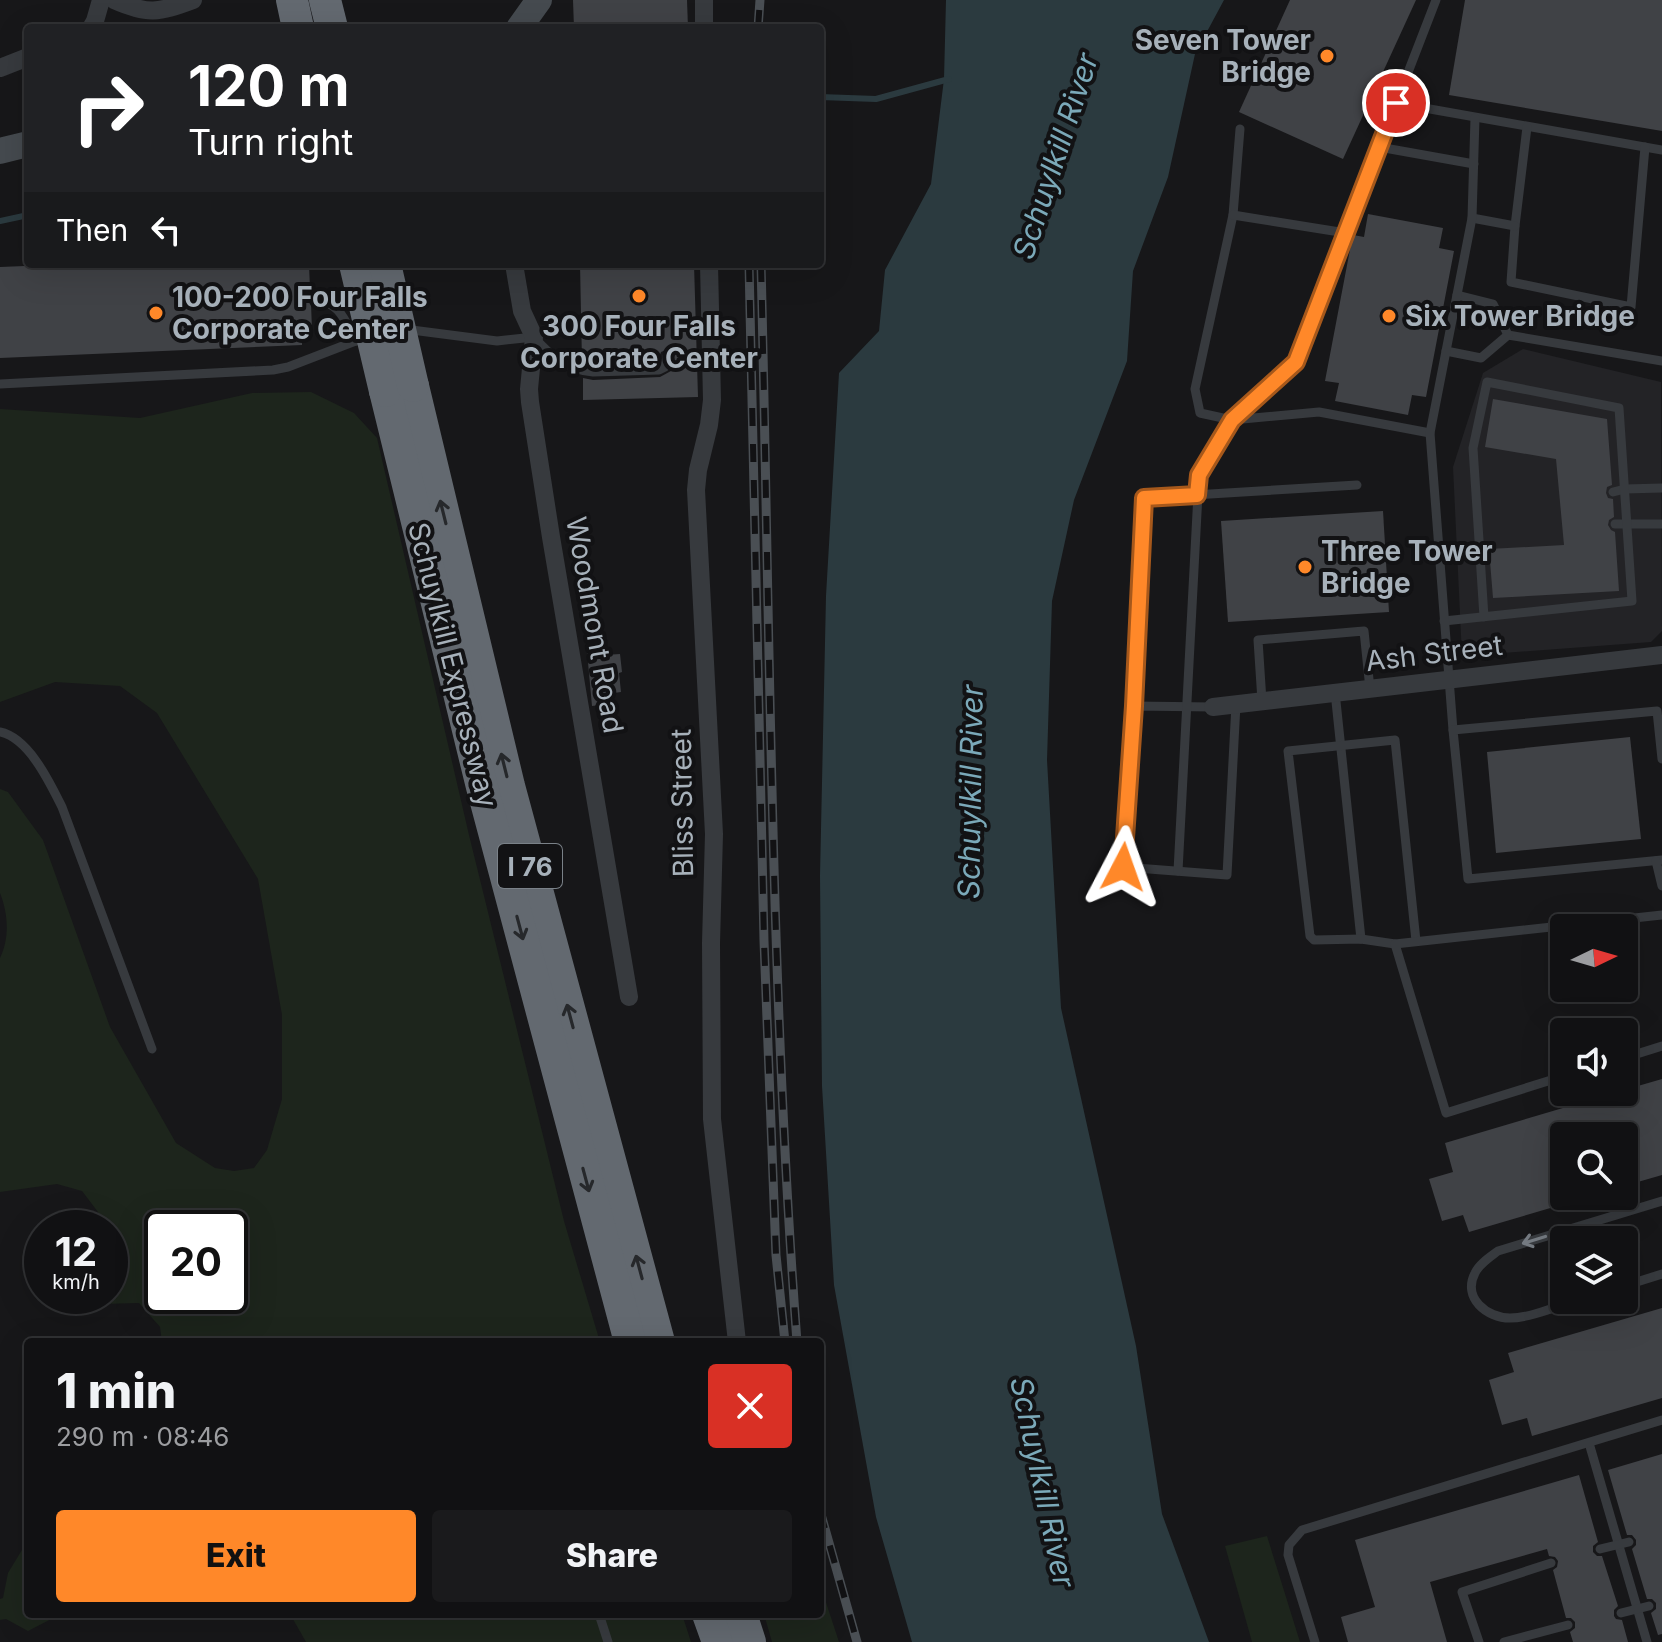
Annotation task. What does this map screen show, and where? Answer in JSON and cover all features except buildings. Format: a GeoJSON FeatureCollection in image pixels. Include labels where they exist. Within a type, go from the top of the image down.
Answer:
{"type":"FeatureCollection","features":[{"type":"Feature","properties":{"kind":"highway"},"geometry":{"type":"LineString","coordinates":[[292,0],[297,24]]}},
{"type":"Feature","properties":{"kind":"highway"},"geometry":{"type":"LineString","coordinates":[[325,0],[331,24]]}},
{"type":"Feature","properties":{"kind":"highway","name":"Schuylkill Expressway"},"geometry":{"type":"LineString","coordinates":[[356,268],[399,388],[658,1338]]}},
{"type":"Feature","properties":{"kind":"highway","name":"Schuylkill Expressway"},"geometry":{"type":"LineString","coordinates":[[385,268],[399,388],[482,787],[629,1338]]}},
{"type":"Feature","properties":{"kind":"highway"},"geometry":{"type":"LineString","coordinates":[[709,1618],[718,1642]]}},
{"type":"Feature","properties":{"kind":"highway"},"geometry":{"type":"LineString","coordinates":[[742,1618],[750,1642]]}},
{"type":"Feature","properties":{"kind":"main road"},"geometry":{"type":"LineString","coordinates":[[522,24],[539,0]]}},
{"type":"Feature","properties":{"kind":"main road"},"geometry":{"type":"LineString","coordinates":[[0,151],[24,145]]}},
{"type":"Feature","properties":{"kind":"street"},"geometry":{"type":"LineString","coordinates":[[93,24],[101,0]]}},
{"type":"Feature","properties":{"kind":"street"},"geometry":{"type":"LineString","coordinates":[[114,0],[145,11],[168,9],[193,0]]}},
{"type":"Feature","properties":{"kind":"street"},"geometry":{"type":"LineString","coordinates":[[704,0],[704,24]]}},
{"type":"Feature","properties":{"kind":"street"},"geometry":{"type":"LineString","coordinates":[[0,68],[24,59]]}},
{"type":"Feature","properties":{"kind":"street","name":"Woodmont Road"},"geometry":{"type":"LineString","coordinates":[[514,268],[522,311],[534,337],[530,402],[629,997]]}},
{"type":"Feature","properties":{"kind":"street","name":"Bliss Street"},"geometry":{"type":"LineString","coordinates":[[709,268],[704,369],[712,413],[698,470],[696,498],[714,834],[712,1119],[737,1338]]}},
{"type":"Feature","properties":{"kind":"street","name":"Ash Street"},"geometry":{"type":"LineString","coordinates":[[1213,707],[1662,655]]}},
{"type":"Feature","properties":{"kind":"lane"},"geometry":{"type":"LineString","coordinates":[[1178,871],[1199,475],[1232,420],[1296,362],[1436,0]]}},
{"type":"Feature","properties":{"kind":"lane"},"geometry":{"type":"LineString","coordinates":[[1396,103],[1662,150]]}},
{"type":"Feature","properties":{"kind":"lane"},"geometry":{"type":"LineString","coordinates":[[1475,118],[1472,218],[1430,433],[1468,879],[1659,860],[1662,886]]}},
{"type":"Feature","properties":{"kind":"lane"},"geometry":{"type":"LineString","coordinates":[[1527,127],[1511,282],[1631,307],[1645,147]]}},
{"type":"Feature","properties":{"kind":"lane"},"geometry":{"type":"LineString","coordinates":[[1240,129],[1233,215],[1195,389],[1200,413],[1232,420],[1319,412],[1430,433]]}},
{"type":"Feature","properties":{"kind":"lane"},"geometry":{"type":"LineString","coordinates":[[1379,147],[1474,164]]}},
{"type":"Feature","properties":{"kind":"lane"},"geometry":{"type":"LineString","coordinates":[[1233,215],[1346,233]]}},
{"type":"Feature","properties":{"kind":"lane"},"geometry":{"type":"LineString","coordinates":[[1472,218],[1515,226]]}},
{"type":"Feature","properties":{"kind":"lane"},"geometry":{"type":"LineString","coordinates":[[1457,295],[1493,304],[1508,335]]}},
{"type":"Feature","properties":{"kind":"lane"},"geometry":{"type":"LineString","coordinates":[[311,296],[329,302],[340,312],[356,341]]}},
{"type":"Feature","properties":{"kind":"lane"},"geometry":{"type":"LineString","coordinates":[[0,384],[273,370],[386,331],[410,328],[497,341],[534,337],[562,363],[582,371],[659,370],[665,367],[667,356]]}},
{"type":"Feature","properties":{"kind":"lane"},"geometry":{"type":"LineString","coordinates":[[1446,351],[1481,358],[1508,335]]}},
{"type":"Feature","properties":{"kind":"lane"},"geometry":{"type":"LineString","coordinates":[[1508,335],[1662,361]]}},
{"type":"Feature","properties":{"kind":"lane"},"geometry":{"type":"LineString","coordinates":[[1444,621],[1484,617],[1632,601],[1619,408],[1487,382],[1473,448],[1484,617]]}},
{"type":"Feature","properties":{"kind":"lane"},"geometry":{"type":"LineString","coordinates":[[1236,704],[1227,875],[1123,867],[1144,498],[1357,485]]}},
{"type":"Feature","properties":{"kind":"lane"},"geometry":{"type":"LineString","coordinates":[[1613,492],[1662,488]]}},
{"type":"Feature","properties":{"kind":"lane"},"geometry":{"type":"LineString","coordinates":[[1615,524],[1662,524]]}},
{"type":"Feature","properties":{"kind":"lane"},"geometry":{"type":"LineString","coordinates":[[1262,701],[1258,640],[1364,631],[1370,689]]}},
{"type":"Feature","properties":{"kind":"lane"},"geometry":{"type":"LineString","coordinates":[[1335,692],[1361,939]]}},
{"type":"Feature","properties":{"kind":"lane"},"geometry":{"type":"LineString","coordinates":[[1134,706],[1213,707]]}},
{"type":"Feature","properties":{"kind":"lane"},"geometry":{"type":"LineString","coordinates":[[1453,730],[1657,711],[1662,759]]}},
{"type":"Feature","properties":{"kind":"lane"},"geometry":{"type":"LineString","coordinates":[[0,732],[19,742],[34,758],[62,807],[152,1049]]}},
{"type":"Feature","properties":{"kind":"lane"},"geometry":{"type":"LineString","coordinates":[[1416,941],[1395,740],[1288,751],[1310,936],[1314,940],[1361,939],[1395,944],[1662,915]]}},
{"type":"Feature","properties":{"kind":"lane"},"geometry":{"type":"LineString","coordinates":[[1395,944],[1446,1113],[1550,1080]]}},
{"type":"Feature","properties":{"kind":"lane"},"geometry":{"type":"LineString","coordinates":[[1638,1054],[1662,1046]]}},
{"type":"Feature","properties":{"kind":"lane"},"geometry":{"type":"LineString","coordinates":[[1580,1226],[1662,1201]]}},
{"type":"Feature","properties":{"kind":"lane"},"geometry":{"type":"LineString","coordinates":[[1550,1235],[1498,1251],[1474,1273],[1471,1291],[1481,1308],[1494,1316],[1520,1317],[1550,1308]]}},
{"type":"Feature","properties":{"kind":"lane"},"geometry":{"type":"LineString","coordinates":[[1638,1282],[1662,1274]]}},
{"type":"Feature","properties":{"kind":"lane"},"geometry":{"type":"LineString","coordinates":[[1315,1642],[1288,1555],[1289,1545],[1302,1530],[1662,1420]]}},
{"type":"Feature","properties":{"kind":"lane"},"geometry":{"type":"LineString","coordinates":[[1589,1443],[1624,1544],[1647,1642]]}},
{"type":"Feature","properties":{"kind":"lane"},"geometry":{"type":"LineString","coordinates":[[1600,1549],[1624,1544]]}},
{"type":"Feature","properties":{"kind":"lane"},"geometry":{"type":"LineString","coordinates":[[1479,1642],[1462,1592],[1551,1563]]}},
{"type":"Feature","properties":{"kind":"lane"},"geometry":{"type":"LineString","coordinates":[[1621,1613],[1649,1606]]}},
{"type":"Feature","properties":{"kind":"lane"},"geometry":{"type":"LineString","coordinates":[[600,1618],[608,1642]]}},
{"type":"Feature","properties":{"kind":"lane"},"geometry":{"type":"LineString","coordinates":[[1504,1642],[1568,1625]]}},
{"type":"Feature","properties":{"kind":"shaded area"},"geometry":{"type":"Polygon","coordinates":[[[1523,349],[1661,382],[1662,631],[1651,642],[1462,656],[1453,467],[1483,373],[1523,349]]]}},
{"type":"Feature","properties":{"kind":"shaded area"},"geometry":{"type":"Polygon","coordinates":[[[311,392],[354,413],[377,438],[469,835],[564,1221],[599,1338],[161,1338],[160,1327],[149,1314],[248,1314],[248,1210],[144,1210],[144,1309],[139,1303],[128,1303],[128,1210],[96,1210],[82,1191],[57,1184],[0,1192],[0,958],[7,926],[0,893],[0,789],[8,792],[43,840],[110,1027],[176,1143],[215,1168],[234,1171],[254,1168],[267,1150],[282,1099],[282,1015],[258,879],[157,713],[120,686],[55,682],[0,702],[0,409],[140,418],[252,393],[311,392]]]}},
{"type":"Feature","properties":{"kind":"shaded area"},"geometry":{"type":"Polygon","coordinates":[[[1267,1536],[1300,1642],[1252,1642],[1225,1546],[1267,1536]]]}},
{"type":"Feature","properties":{"kind":"shaded area"},"geometry":{"type":"Polygon","coordinates":[[[24,1547],[24,1618],[53,1618],[28,1631],[6,1619],[0,1620],[0,1599],[3,1598],[8,1573],[24,1547]]]}},
{"type":"Feature","properties":{"kind":"shaded area"},"geometry":{"type":"Polygon","coordinates":[[[824,1596],[839,1642],[772,1642],[765,1618],[824,1618],[824,1596]]]}},
{"type":"Feature","properties":{"kind":"shaded area"},"geometry":{"type":"Polygon","coordinates":[[[292,1618],[683,1618],[691,1642],[306,1642],[292,1618]]]}},
{"type":"Feature","properties":{"kind":"water","name":"Schuylkill River"},"geometry":{"type":"Polygon","coordinates":[[[946,0],[1224,0],[1195,54],[1168,177],[1133,271],[1127,361],[1074,500],[1052,601],[1047,760],[1061,1008],[1136,1346],[1162,1514],[1209,1642],[912,1642],[876,1517],[834,1285],[822,1086],[820,876],[826,596],[839,373],[879,331],[885,270],[931,184],[944,79],[946,0]]]}},
{"type":"Feature","properties":{"kind":"waterway"},"geometry":{"type":"LineString","coordinates":[[824,97],[876,99],[949,79]]}},
{"type":"Feature","properties":{"kind":"waterway"},"geometry":{"type":"LineString","coordinates":[[0,221],[24,216]]}},
{"type":"Feature","properties":{"kind":"railway"},"geometry":{"type":"LineString","coordinates":[[758,24],[760,0]]}},
{"type":"Feature","properties":{"kind":"railway"},"geometry":{"type":"LineString","coordinates":[[749,268],[764,941],[776,1255],[785,1338]]}},
{"type":"Feature","properties":{"kind":"railway"},"geometry":{"type":"LineString","coordinates":[[761,268],[776,938],[797,1338]]}},
{"type":"Feature","properties":{"kind":"railway"},"geometry":{"type":"LineString","coordinates":[[824,1525],[857,1642]]}},
{"type":"Feature","properties":{"kind":"place","name":"Seven Tower Bridge"},"geometry":{"type":"Point","coordinates":[1327,56]}},
{"type":"Feature","properties":{"kind":"place","name":"300 Four Falls Corporate Center"},"geometry":{"type":"Point","coordinates":[639,296]}},
{"type":"Feature","properties":{"kind":"place","name":"100-200 Four Falls Corporate Center"},"geometry":{"type":"Point","coordinates":[156,313]}},
{"type":"Feature","properties":{"kind":"place","name":"Six Tower Bridge"},"geometry":{"type":"Point","coordinates":[1389,316]}},
{"type":"Feature","properties":{"kind":"place","name":"Three Tower Bridge"},"geometry":{"type":"Point","coordinates":[1305,567]}},
{"type":"Feature","properties":{"kind":"route"},"geometry":{"type":"LineString","coordinates":[[1123,867],[1144,498],[1197,495],[1199,475],[1232,420],[1296,362],[1396,103]]}}]}
